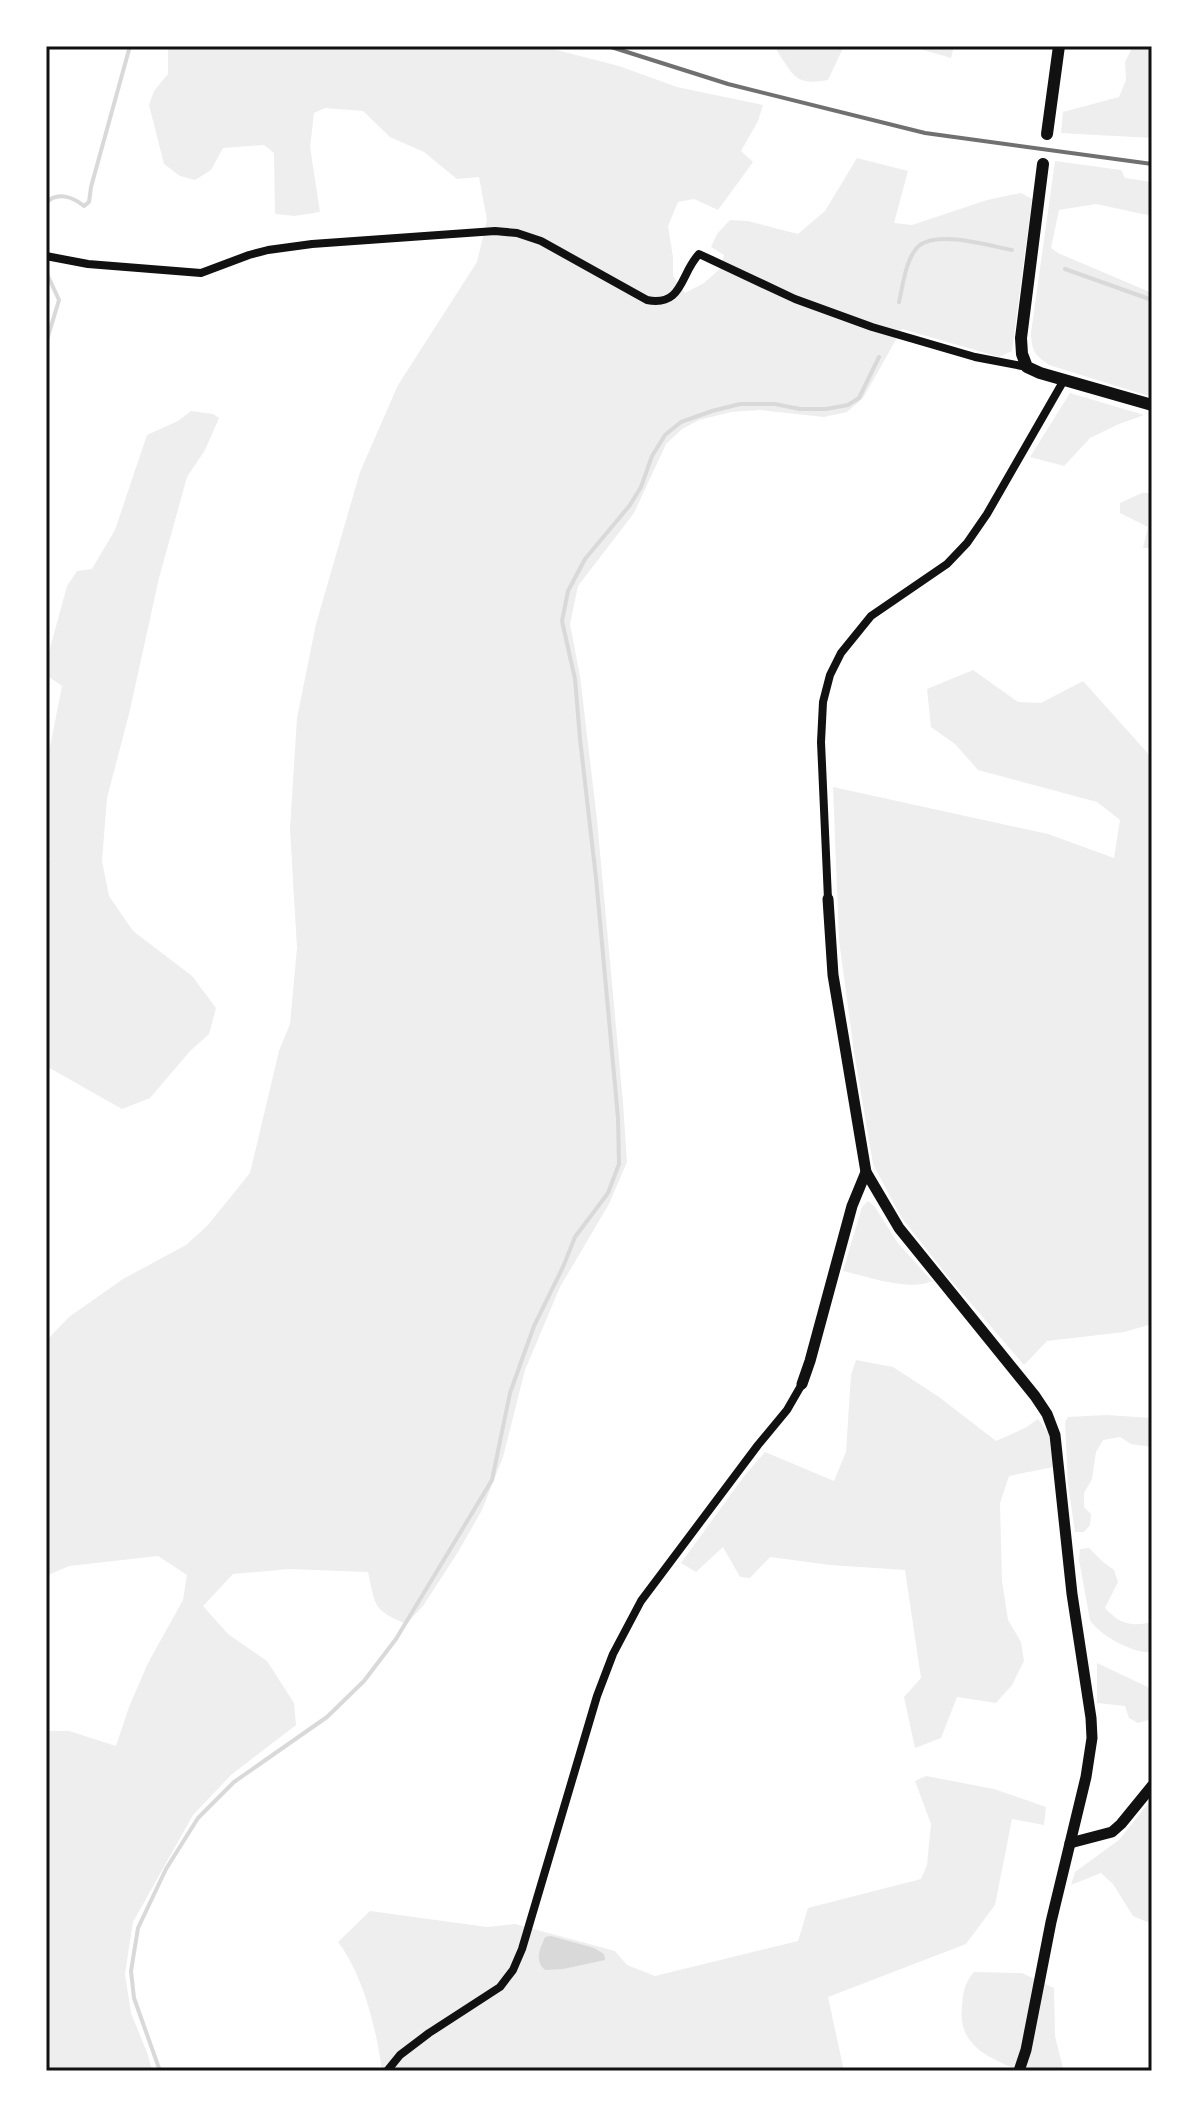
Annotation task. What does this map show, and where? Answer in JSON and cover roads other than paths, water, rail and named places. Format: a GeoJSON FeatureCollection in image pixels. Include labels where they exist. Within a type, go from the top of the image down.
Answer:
{"type":"FeatureCollection","features":[{"type":"Feature","properties":{"kind":"main road"},"geometry":{"type":"LineString","coordinates":[[1047,134],[1059,46]]}},
{"type":"Feature","properties":{"kind":"main road"},"geometry":{"type":"LineString","coordinates":[[1043,164],[1021,338],[1027,367],[1152,405]]}},
{"type":"Feature","properties":{"kind":"street"},"geometry":{"type":"LineString","coordinates":[[51,257],[88,264],[201,273],[268,250],[312,244],[495,231],[517,233],[541,241],[647,300],[658,302],[669,299],[699,254],[795,299],[872,327],[975,357],[1027,367]]}},
{"type":"Feature","properties":{"kind":"street"},"geometry":{"type":"LineString","coordinates":[[1019,2071],[1092,1738],[1055,1435],[1047,1414],[1035,1396],[899,1228],[866,1172],[833,975],[821,742],[823,702],[830,675],[841,653],[871,616],[947,564],[967,543],[1064,380]]}},
{"type":"Feature","properties":{"kind":"street"},"geometry":{"type":"LineString","coordinates":[[387,2071],[400,2055],[429,2033],[500,1987],[513,1970],[522,1949],[597,1696],[613,1654],[641,1601],[787,1410],[802,1384],[852,1206],[866,1172]]}},
{"type":"Feature","properties":{"kind":"street"},"geometry":{"type":"LineString","coordinates":[[1070,1843],[1112,1832],[1152,1786]]}},
{"type":"Feature","properties":{"kind":"waterway"},"geometry":{"type":"LineString","coordinates":[[46,203],[60,196],[84,206],[89,202],[130,46]]}},
{"type":"Feature","properties":{"kind":"waterway"},"geometry":{"type":"LineString","coordinates":[[899,302],[909,261],[924,243],[962,240],[1012,250]]}},
{"type":"Feature","properties":{"kind":"waterway"},"geometry":{"type":"LineString","coordinates":[[46,249],[47,274],[59,300],[46,343]]}},
{"type":"Feature","properties":{"kind":"waterway"},"geometry":{"type":"LineString","coordinates":[[1065,269],[1152,300]]}},
{"type":"Feature","properties":{"kind":"waterway"},"geometry":{"type":"LineString","coordinates":[[160,2071],[134,1998],[131,1971],[138,1928],[166,1869],[198,1818],[234,1782],[327,1717],[364,1681],[396,1639],[492,1480],[510,1393],[534,1326],[575,1237],[608,1193],[619,1164],[618,1118],[596,878],[575,679],[562,621],[568,591],[585,559],[630,505],[665,435],[681,422],[740,404],[775,404],[800,409],[848,405],[859,398],[879,357]]}},
{"type":"Feature","properties":{"kind":"railway"},"geometry":{"type":"LineString","coordinates":[[608,46],[728,84],[925,133],[1152,164]]}}]}
